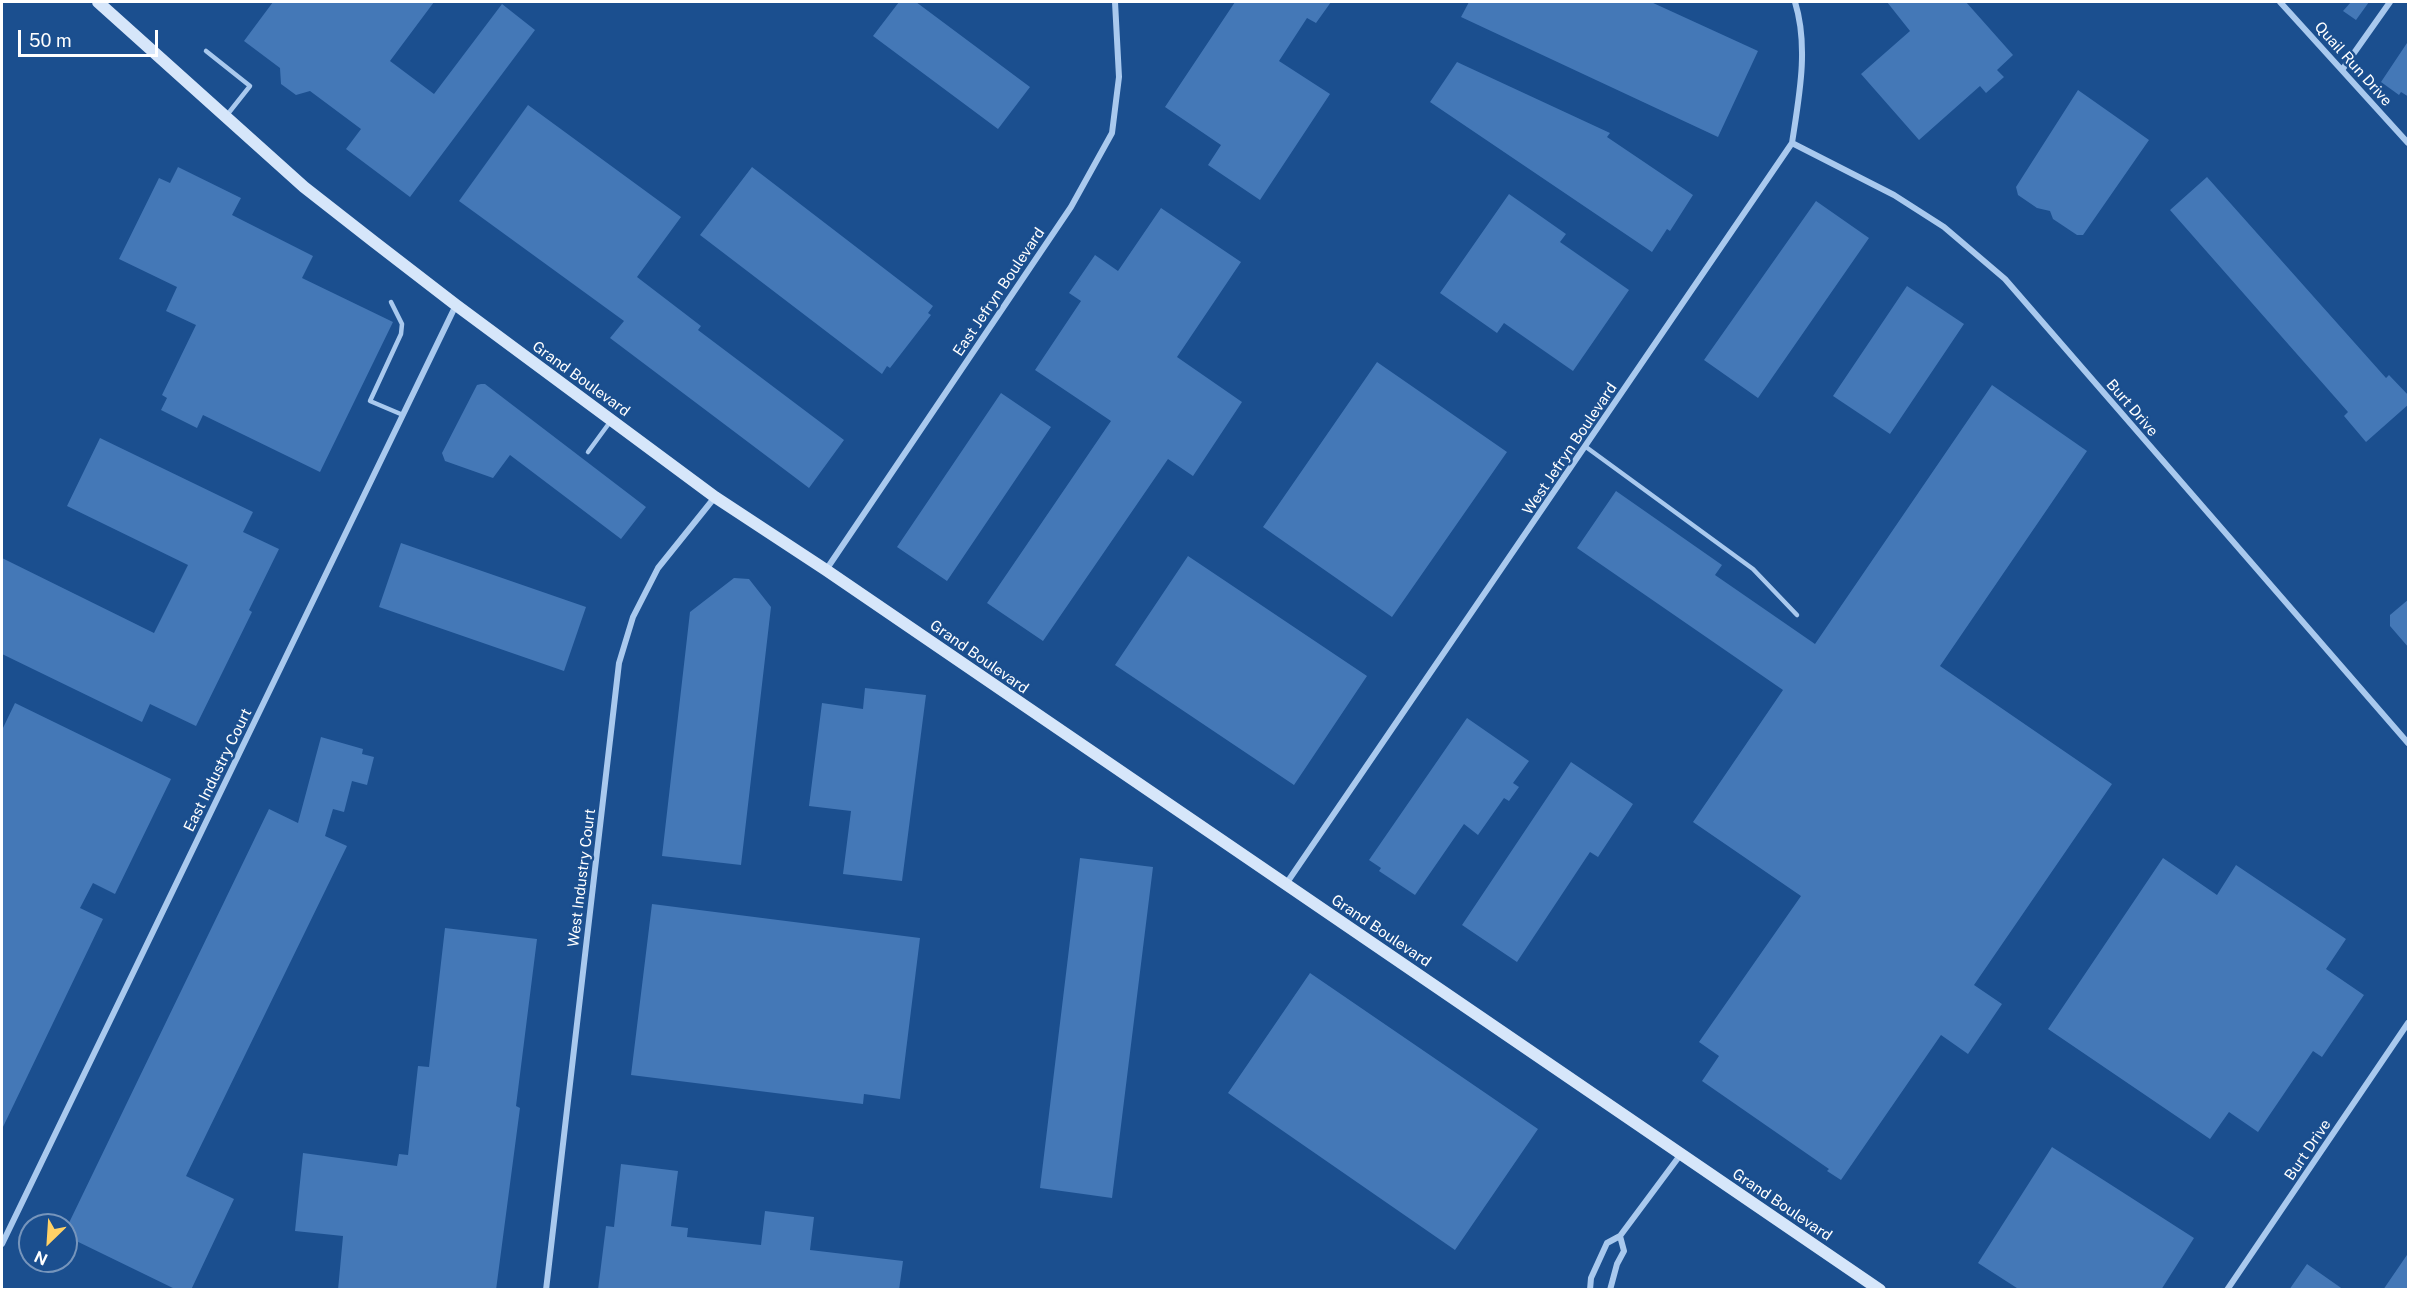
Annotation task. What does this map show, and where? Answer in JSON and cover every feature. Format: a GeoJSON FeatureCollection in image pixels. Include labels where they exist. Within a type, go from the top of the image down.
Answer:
{"type":"FeatureCollection","features":[{"type":"Feature","properties":{"kind":"street","name":"Grand Boulevard"},"geometry":{"type":"LineString","coordinates":[[98,2],[304,187],[456,305],[715,497],[826,570],[1880,1290]]}},
{"type":"Feature","properties":{"kind":"street","name":"East Jefryn Boulevard"},"geometry":{"type":"LineString","coordinates":[[826,570],[1071,207],[1112,133],[1119,77],[1115,2]]}},
{"type":"Feature","properties":{"kind":"street","name":"West Jefryn Boulevard"},"geometry":{"type":"LineString","coordinates":[[1286,884],[1792,143],[1802,75],[1800,20],[1795,2]]}},
{"type":"Feature","properties":{"kind":"street","name":"Quail Run Drive"},"geometry":{"type":"LineString","coordinates":[[2280,2],[2409,143]]}},
{"type":"Feature","properties":{"kind":"street"},"geometry":{"type":"LineString","coordinates":[[2342,70],[2390,2]]}},
{"type":"Feature","properties":{"kind":"street","name":"Burt Drive"},"geometry":{"type":"LineString","coordinates":[[1792,143],[1894,195],[1944,227],[2006,279],[2409,743]]}},
{"type":"Feature","properties":{"kind":"street","name":"East Industry Court"},"geometry":{"type":"LineString","coordinates":[[2,1244],[456,305]]}},
{"type":"Feature","properties":{"kind":"street","name":"West Industry Court"},"geometry":{"type":"LineString","coordinates":[[546,1290],[619,663],[633,617],[658,568],[715,497]]}},
{"type":"Feature","properties":{"kind":"street","name":"Burt Drive"},"geometry":{"type":"LineString","coordinates":[[2227,1290],[2409,1023]]}},
{"type":"Feature","properties":{"kind":"street"},"geometry":{"type":"LineString","coordinates":[[1590,1290],[1591,1278],[1606,1244],[1620,1236],[1681,1154]]}},
{"type":"Feature","properties":{"kind":"street"},"geometry":{"type":"LineString","coordinates":[[1610,1290],[1617,1264],[1624,1251],[1620,1236]]}},
{"type":"Feature","properties":{"kind":"lane"},"geometry":{"type":"LineString","coordinates":[[206,51],[250,86],[225,117]]}},
{"type":"Feature","properties":{"kind":"lane"},"geometry":{"type":"LineString","coordinates":[[391,302],[402,324],[401,334],[370,401],[403,415]]}},
{"type":"Feature","properties":{"kind":"lane"},"geometry":{"type":"LineString","coordinates":[[588,452],[611,420]]}},
{"type":"Feature","properties":{"kind":"lane"},"geometry":{"type":"LineString","coordinates":[[1586,447],[1753,569],[1797,615]]}},
{"type":"Feature","properties":{"kind":"building"},"geometry":{"type":"Polygon","coordinates":[[[273,2],[434,2],[390,61],[434,94],[502,4],[535,30],[410,197],[346,149],[361,129],[310,91],[296,95],[281,84],[280,68],[244,41],[273,2]]]}},
{"type":"Feature","properties":{"kind":"building"},"geometry":{"type":"Polygon","coordinates":[[[899,2],[916,2],[1030,87],[998,129],[873,36],[899,2]]]}},
{"type":"Feature","properties":{"kind":"building"},"geometry":{"type":"Polygon","coordinates":[[[1235,2],[1331,2],[1316,23],[1307,18],[1279,61],[1330,94],[1260,200],[1208,165],[1221,145],[1165,107],[1235,2]]]}},
{"type":"Feature","properties":{"kind":"building"},"geometry":{"type":"Polygon","coordinates":[[[1469,2],[1651,2],[1758,51],[1718,137],[1461,17],[1469,2]]]}},
{"type":"Feature","properties":{"kind":"building"},"geometry":{"type":"Polygon","coordinates":[[[1887,2],[1966,2],[2013,55],[1997,70],[2004,77],[1986,93],[1980,86],[1919,140],[1861,74],[1910,31],[1887,2]]]}},
{"type":"Feature","properties":{"kind":"building"},"geometry":{"type":"Polygon","coordinates":[[[2351,2],[2369,2],[2356,20],[2343,11],[2351,2]]]}},
{"type":"Feature","properties":{"kind":"building"},"geometry":{"type":"Polygon","coordinates":[[[2409,40],[2409,97],[2401,92],[2399,95],[2381,82],[2409,40]]]}},
{"type":"Feature","properties":{"kind":"building"},"geometry":{"type":"Polygon","coordinates":[[[1457,62],[1610,133],[1607,137],[1693,195],[1670,231],[1667,229],[1652,252],[1430,102],[1457,62]]]}},
{"type":"Feature","properties":{"kind":"building"},"geometry":{"type":"Polygon","coordinates":[[[2078,90],[2149,140],[2083,235],[2077,235],[2053,219],[2050,211],[2037,208],[2018,195],[2016,187],[2078,90]]]}},
{"type":"Feature","properties":{"kind":"building"},"geometry":{"type":"Polygon","coordinates":[[[528,105],[681,217],[637,277],[701,326],[698,330],[844,440],[809,488],[610,338],[624,321],[459,201],[528,105]]]}},
{"type":"Feature","properties":{"kind":"building"},"geometry":{"type":"Polygon","coordinates":[[[178,167],[241,198],[232,215],[313,256],[302,278],[393,322],[320,472],[203,415],[197,428],[161,410],[167,398],[162,395],[196,325],[166,311],[177,287],[119,259],[159,178],[170,183],[178,167]]]}},
{"type":"Feature","properties":{"kind":"building"},"geometry":{"type":"Polygon","coordinates":[[[752,167],[933,306],[928,313],[931,315],[890,368],[887,366],[882,374],[700,235],[752,167]]]}},
{"type":"Feature","properties":{"kind":"building"},"geometry":{"type":"Polygon","coordinates":[[[2207,177],[2386,378],[2389,375],[2409,396],[2409,404],[2366,442],[2344,416],[2348,412],[2170,210],[2207,177]]]}},
{"type":"Feature","properties":{"kind":"building"},"geometry":{"type":"Polygon","coordinates":[[[1509,194],[1566,234],[1560,242],[1629,290],[1573,371],[1504,323],[1497,333],[1440,293],[1509,194]]]}},
{"type":"Feature","properties":{"kind":"building"},"geometry":{"type":"Polygon","coordinates":[[[1816,201],[1869,238],[1758,398],[1704,360],[1816,201]]]}},
{"type":"Feature","properties":{"kind":"building"},"geometry":{"type":"Polygon","coordinates":[[[1161,208],[1241,262],[1177,357],[1242,402],[1193,476],[1168,459],[1043,641],[987,603],[1111,421],[1035,370],[1081,301],[1069,293],[1095,255],[1118,271],[1161,208]]]}},
{"type":"Feature","properties":{"kind":"building"},"geometry":{"type":"Polygon","coordinates":[[[1907,286],[1964,324],[1890,434],[1833,396],[1907,286]]]}},
{"type":"Feature","properties":{"kind":"building"},"geometry":{"type":"Polygon","coordinates":[[[1377,362],[1507,452],[1392,617],[1263,527],[1377,362]]]}},
{"type":"Feature","properties":{"kind":"building"},"geometry":{"type":"Polygon","coordinates":[[[485,384],[646,507],[621,539],[510,455],[493,478],[445,461],[442,453],[477,385],[485,384]]]}},
{"type":"Feature","properties":{"kind":"building"},"geometry":{"type":"Polygon","coordinates":[[[1992,385],[2087,451],[1940,666],[2112,784],[1974,985],[2002,1004],[1968,1054],[1941,1035],[1841,1180],[1827,1171],[1829,1169],[1702,1081],[1719,1056],[1699,1042],[1801,896],[1693,822],[1783,690],[1577,548],[1616,491],[1722,565],[1715,575],[1815,644],[1992,385]]]}},
{"type":"Feature","properties":{"kind":"building"},"geometry":{"type":"Polygon","coordinates":[[[1001,393],[1051,427],[947,581],[897,547],[1001,393]]]}},
{"type":"Feature","properties":{"kind":"building"},"geometry":{"type":"Polygon","coordinates":[[[100,438],[253,512],[243,532],[279,549],[249,610],[252,612],[196,726],[150,704],[142,722],[2,654],[2,558],[154,633],[188,565],[67,506],[100,438]]]}},
{"type":"Feature","properties":{"kind":"building"},"geometry":{"type":"Polygon","coordinates":[[[401,543],[586,607],[564,671],[379,607],[401,543]]]}},
{"type":"Feature","properties":{"kind":"building"},"geometry":{"type":"Polygon","coordinates":[[[1188,556],[1367,676],[1294,785],[1115,665],[1188,556]]]}},
{"type":"Feature","properties":{"kind":"building"},"geometry":{"type":"Polygon","coordinates":[[[734,578],[749,579],[771,607],[741,865],[662,856],[690,612],[734,578]]]}},
{"type":"Feature","properties":{"kind":"building"},"geometry":{"type":"Polygon","coordinates":[[[2409,599],[2409,648],[2390,626],[2390,615],[2409,599]]]}},
{"type":"Feature","properties":{"kind":"building"},"geometry":{"type":"Polygon","coordinates":[[[865,688],[926,695],[902,881],[843,874],[851,811],[809,806],[822,703],[863,709],[865,688]]]}},
{"type":"Feature","properties":{"kind":"building"},"geometry":{"type":"Polygon","coordinates":[[[15,703],[171,779],[115,894],[93,883],[80,908],[103,919],[2,1129],[2,730],[15,703]]]}},
{"type":"Feature","properties":{"kind":"building"},"geometry":{"type":"Polygon","coordinates":[[[1467,718],[1529,761],[1513,783],[1519,787],[1509,801],[1504,798],[1478,835],[1464,824],[1415,895],[1379,871],[1381,868],[1369,860],[1467,718]]]}},
{"type":"Feature","properties":{"kind":"building"},"geometry":{"type":"Polygon","coordinates":[[[321,737],[363,749],[362,754],[374,757],[367,785],[352,781],[344,812],[333,809],[325,836],[347,846],[186,1176],[234,1199],[191,1290],[177,1290],[78,1242],[78,1213],[74,1213],[269,809],[298,823],[321,737]]]}},
{"type":"Feature","properties":{"kind":"building"},"geometry":{"type":"Polygon","coordinates":[[[1571,762],[1633,804],[1598,857],[1590,852],[1517,962],[1462,925],[1571,762]]]}},
{"type":"Feature","properties":{"kind":"building"},"geometry":{"type":"Polygon","coordinates":[[[1080,858],[1153,867],[1112,1198],[1040,1188],[1080,858]]]}},
{"type":"Feature","properties":{"kind":"building"},"geometry":{"type":"Polygon","coordinates":[[[2163,858],[2217,895],[2236,865],[2346,939],[2326,969],[2364,995],[2322,1057],[2313,1051],[2258,1132],[2229,1112],[2210,1139],[2048,1029],[2163,858]]]}},
{"type":"Feature","properties":{"kind":"building"},"geometry":{"type":"Polygon","coordinates":[[[652,904],[920,938],[900,1099],[864,1094],[863,1104],[631,1075],[652,904]]]}},
{"type":"Feature","properties":{"kind":"building"},"geometry":{"type":"Polygon","coordinates":[[[445,928],[537,939],[516,1106],[520,1108],[496,1290],[338,1290],[343,1236],[295,1231],[303,1153],[397,1166],[399,1154],[408,1155],[418,1066],[429,1067],[445,928]]]}},
{"type":"Feature","properties":{"kind":"building"},"geometry":{"type":"Polygon","coordinates":[[[1310,973],[1538,1129],[1455,1250],[1228,1093],[1310,973]]]}},
{"type":"Feature","properties":{"kind":"building"},"geometry":{"type":"Polygon","coordinates":[[[2052,1147],[2194,1238],[2161,1290],[2020,1290],[1978,1263],[2052,1147]]]}},
{"type":"Feature","properties":{"kind":"building"},"geometry":{"type":"Polygon","coordinates":[[[621,1164],[678,1171],[671,1226],[688,1228],[687,1237],[761,1245],[765,1211],[814,1217],[810,1250],[903,1261],[899,1290],[598,1290],[606,1226],[614,1227],[621,1164]]]}},
{"type":"Feature","properties":{"kind":"building"},"geometry":{"type":"Polygon","coordinates":[[[2409,1252],[2409,1290],[2383,1290],[2409,1252]]]}},
{"type":"Feature","properties":{"kind":"building"},"geometry":{"type":"Polygon","coordinates":[[[2307,1264],[2344,1290],[2289,1290],[2307,1264]]]}}]}
